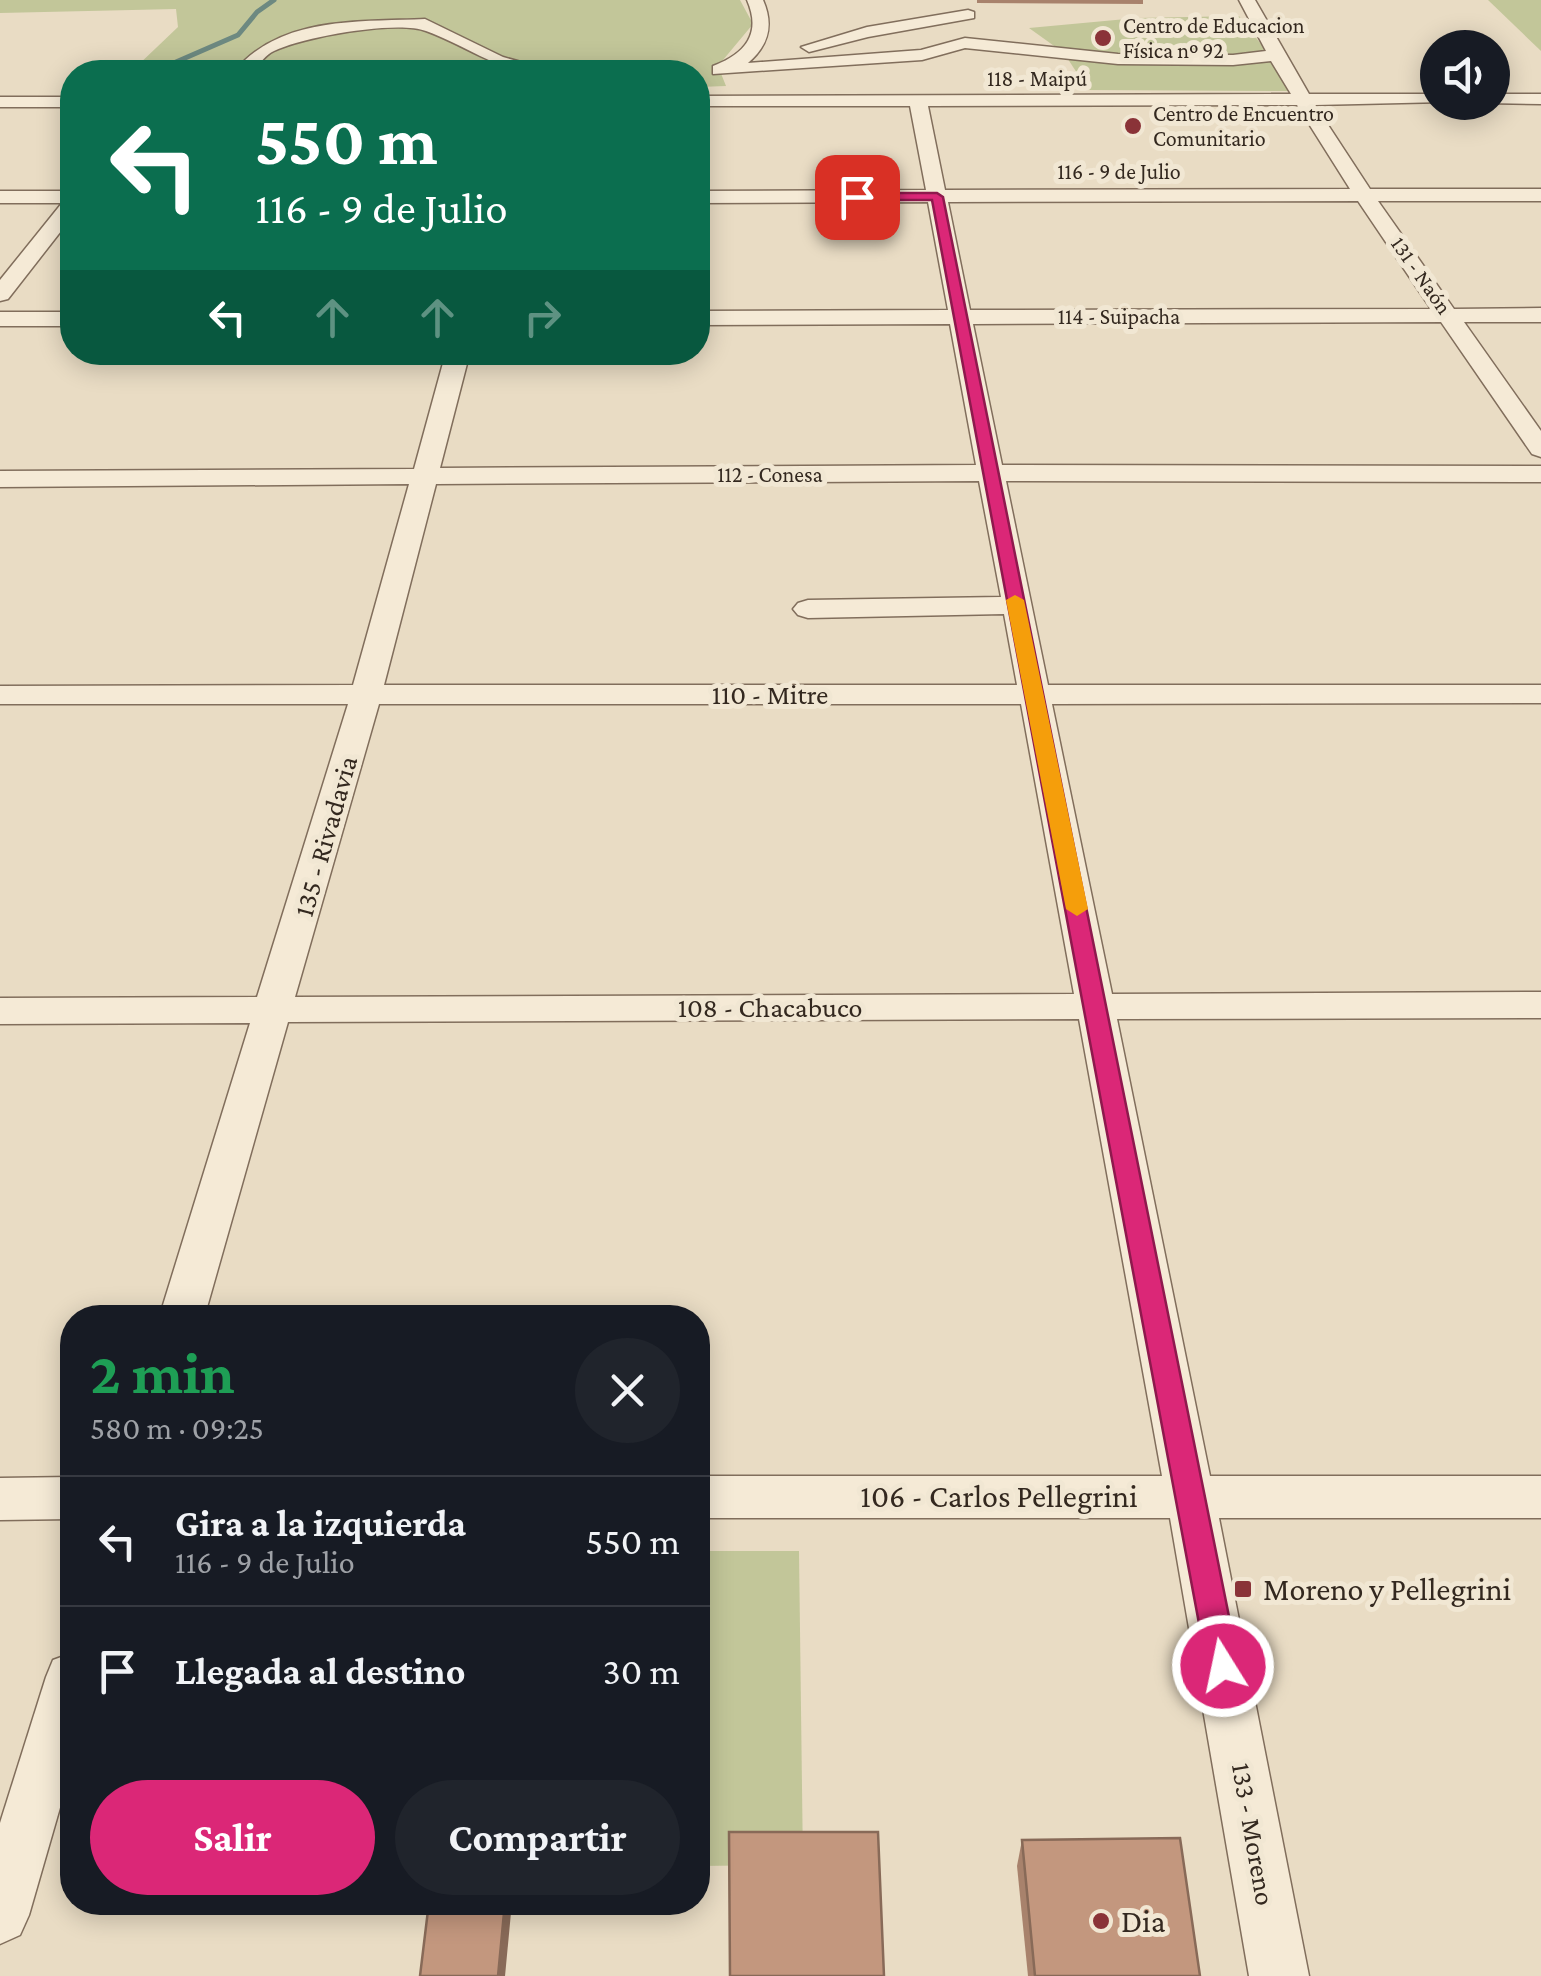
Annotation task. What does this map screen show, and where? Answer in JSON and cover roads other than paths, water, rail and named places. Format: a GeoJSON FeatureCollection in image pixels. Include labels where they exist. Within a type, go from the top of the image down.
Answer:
{"type":"FeatureCollection","features":[{"type":"Feature","properties":{"kind":"street"},"geometry":{"type":"LineString","coordinates":[[729,69],[762,38],[765,27],[755,0]]}},
{"type":"Feature","properties":{"kind":"street","name":"131 - Naón"},"geometry":{"type":"LineString","coordinates":[[1247,0],[1274,52],[1366,195],[1541,450]]}},
{"type":"Feature","properties":{"kind":"street"},"geometry":{"type":"LineString","coordinates":[[426,24],[425,14],[440,5]]}},
{"type":"Feature","properties":{"kind":"street"},"geometry":{"type":"LineString","coordinates":[[729,69],[922,55],[966,21]]}},
{"type":"Feature","properties":{"kind":"street"},"geometry":{"type":"LineString","coordinates":[[952,66],[966,21]]}},
{"type":"Feature","properties":{"kind":"street"},"geometry":{"type":"LineString","coordinates":[[710,73],[867,32],[966,21],[1055,59],[1079,100]]}},
{"type":"Feature","properties":{"kind":"street"},"geometry":{"type":"LineString","coordinates":[[254,60],[264,49],[305,34],[336,28],[426,24],[494,60]]}},
{"type":"Feature","properties":{"kind":"street"},"geometry":{"type":"LineString","coordinates":[[1032,48],[1118,59],[1233,60],[1274,52]]}},
{"type":"Feature","properties":{"kind":"street"},"geometry":{"type":"LineString","coordinates":[[729,69],[830,83],[891,85],[904,81]]}},
{"type":"Feature","properties":{"kind":"street","name":"118 - Maipú"},"geometry":{"type":"LineString","coordinates":[[710,101],[1420,99]]}},
{"type":"Feature","properties":{"kind":"street"},"geometry":{"type":"LineString","coordinates":[[1510,99],[1541,99]]}},
{"type":"Feature","properties":{"kind":"street","name":"133 - Moreno"},"geometry":{"type":"LineString","coordinates":[[918,101],[1192,1496],[1280,1976]]}},
{"type":"Feature","properties":{"kind":"street"},"geometry":{"type":"LineString","coordinates":[[0,102],[60,102]]}},
{"type":"Feature","properties":{"kind":"street","name":"116 - 9 de Julio"},"geometry":{"type":"LineString","coordinates":[[710,197],[1541,195]]}},
{"type":"Feature","properties":{"kind":"street"},"geometry":{"type":"LineString","coordinates":[[0,198],[60,200]]}},
{"type":"Feature","properties":{"kind":"street"},"geometry":{"type":"LineString","coordinates":[[0,294],[60,216]]}},
{"type":"Feature","properties":{"kind":"street","name":"114 - Suipacha"},"geometry":{"type":"LineString","coordinates":[[710,318],[1541,315]]}},
{"type":"Feature","properties":{"kind":"street"},"geometry":{"type":"LineString","coordinates":[[0,319],[60,319]]}},
{"type":"Feature","properties":{"kind":"street","name":"135 - Rivadavia"},"geometry":{"type":"LineString","coordinates":[[185,1305],[367,692],[454,365]]}},
{"type":"Feature","properties":{"kind":"street","name":"112 - Conesa"},"geometry":{"type":"LineString","coordinates":[[0,479],[1541,474]]}},
{"type":"Feature","properties":{"kind":"street"},"geometry":{"type":"LineString","coordinates":[[808,609],[1016,605]]}},
{"type":"Feature","properties":{"kind":"street","name":"110 - Mitre"},"geometry":{"type":"LineString","coordinates":[[0,695],[1541,694]]}},
{"type":"Feature","properties":{"kind":"street","name":"108 - Chacabuco"},"geometry":{"type":"LineString","coordinates":[[0,1011],[1541,1005]]}},
{"type":"Feature","properties":{"kind":"street","name":"106 - Carlos Pellegrini"},"geometry":{"type":"LineString","coordinates":[[710,1496],[1541,1498]]}},
{"type":"Feature","properties":{"kind":"street"},"geometry":{"type":"LineString","coordinates":[[0,1499],[60,1498]]}},
{"type":"Feature","properties":{"kind":"street"},"geometry":{"type":"LineString","coordinates":[[0,1915],[60,1717]]}},
{"type":"Feature","properties":{"kind":"waterway"},"geometry":{"type":"LineString","coordinates":[[181,60],[238,35],[257,12],[274,0]]}},
{"type":"Feature","properties":{"kind":"place","name":"Centro de Educacion Física nº 92"},"geometry":{"type":"Point","coordinates":[1103,38]}},
{"type":"Feature","properties":{"kind":"place","name":"Centro de Encuentro Comunitario"},"geometry":{"type":"Point","coordinates":[1133,126]}},
{"type":"Feature","properties":{"kind":"place","name":"Moreno y Pellegrini"},"geometry":{"type":"Point","coordinates":[1243,1589]}},
{"type":"Feature","properties":{"kind":"place","name":"Dia"},"geometry":{"type":"Point","coordinates":[1101,1921]}}]}
